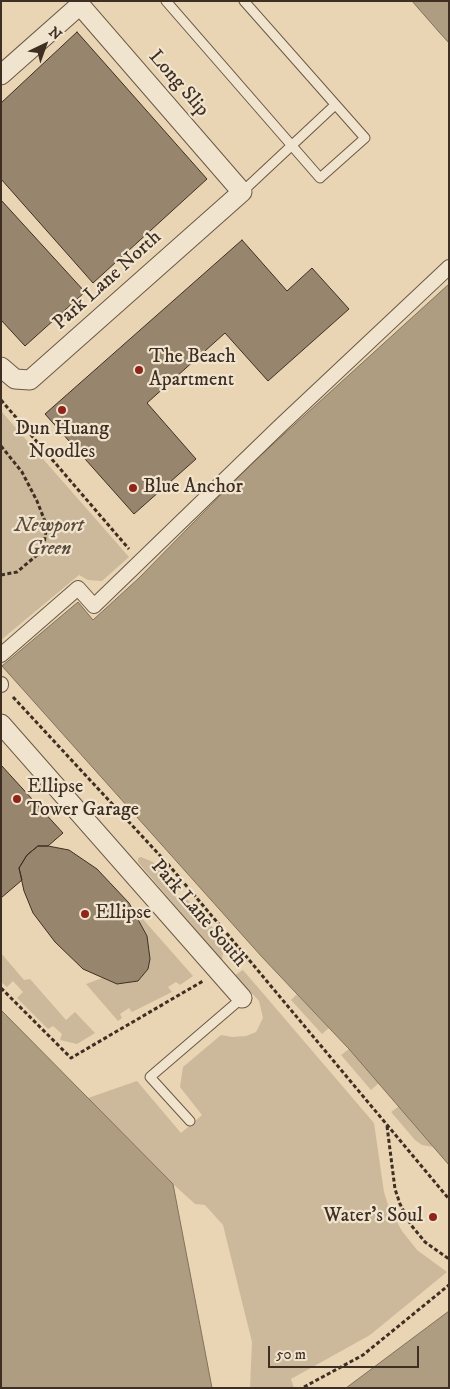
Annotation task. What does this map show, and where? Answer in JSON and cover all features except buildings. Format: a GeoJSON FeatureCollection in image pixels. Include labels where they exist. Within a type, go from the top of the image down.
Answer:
{"type":"FeatureCollection","features":[{"type":"Feature","properties":{"kind":"street","name":"Long Slip"},"geometry":{"type":"LineString","coordinates":[[1,75],[80,5],[242,192]]}},
{"type":"Feature","properties":{"kind":"street","name":"Park Lane North"},"geometry":{"type":"LineString","coordinates":[[1,367],[19,381],[30,380],[242,192]]}},
{"type":"Feature","properties":{"kind":"street"},"geometry":{"type":"LineString","coordinates":[[1,655],[78,588],[94,606],[280,426],[449,267]]}},
{"type":"Feature","properties":{"kind":"street","name":"Park Lane South"},"geometry":{"type":"LineString","coordinates":[[1,724],[242,998]]}},
{"type":"Feature","properties":{"kind":"lane"},"geometry":{"type":"LineString","coordinates":[[166,1],[320,178],[365,138],[244,1]]}},
{"type":"Feature","properties":{"kind":"lane"},"geometry":{"type":"LineString","coordinates":[[242,192],[335,105]]}},
{"type":"Feature","properties":{"kind":"lane","name":"Park Lane South"},"geometry":{"type":"LineString","coordinates":[[190,1121],[150,1077],[242,998]]}},
{"type":"Feature","properties":{"kind":"path"},"geometry":{"type":"LineString","coordinates":[[1,400],[140,562]]}},
{"type":"Feature","properties":{"kind":"path"},"geometry":{"type":"LineString","coordinates":[[1,446],[22,472],[37,501],[46,524],[46,531],[44,544],[38,555],[17,572],[1,575]]}},
{"type":"Feature","properties":{"kind":"path"},"geometry":{"type":"LineString","coordinates":[[1,684],[167,863],[449,1199]]}},
{"type":"Feature","properties":{"kind":"path"},"geometry":{"type":"LineString","coordinates":[[1,988],[71,1058],[220,972],[245,955]]}},
{"type":"Feature","properties":{"kind":"path"},"geometry":{"type":"LineString","coordinates":[[387,1126],[395,1189],[400,1204],[411,1225],[425,1242],[449,1259]]}},
{"type":"Feature","properties":{"kind":"path"},"geometry":{"type":"LineString","coordinates":[[304,1387],[363,1355],[449,1285]]}},
{"type":"Feature","properties":{"kind":"green space","name":"Newport Green"},"geometry":{"type":"Polygon","coordinates":[[[1,411],[129,557],[102,581],[88,580],[79,575],[1,640],[1,411]]]}},
{"type":"Feature","properties":{"kind":"green space"},"geometry":{"type":"Polygon","coordinates":[[[141,857],[153,862],[177,888],[172,893],[180,901],[185,897],[215,930],[211,936],[218,943],[224,942],[222,961],[138,862],[138,858],[141,857]]]}},
{"type":"Feature","properties":{"kind":"green space"},"geometry":{"type":"Polygon","coordinates":[[[142,918],[193,976],[180,985],[176,982],[168,987],[172,992],[132,1012],[129,1008],[120,1014],[122,1018],[118,1021],[86,984],[102,978],[117,984],[138,981],[148,969],[150,959],[147,936],[138,919],[142,918]]]}},
{"type":"Feature","properties":{"kind":"green space"},"geometry":{"type":"Polygon","coordinates":[[[1,953],[24,980],[30,979],[66,1020],[75,1012],[95,1033],[77,1044],[60,1040],[62,1034],[53,1026],[48,1029],[17,998],[23,992],[13,981],[7,987],[1,982],[1,953]]]}},
{"type":"Feature","properties":{"kind":"green space"},"geometry":{"type":"Polygon","coordinates":[[[243,970],[374,1123],[384,1192],[389,1208],[402,1231],[417,1250],[447,1272],[370,1335],[291,1379],[294,1388],[250,1388],[252,1342],[223,1225],[205,1205],[195,1204],[173,1184],[88,1098],[137,1081],[181,1133],[202,1115],[180,1087],[183,1067],[221,1035],[232,1037],[246,1036],[256,1032],[263,1018],[259,1001],[235,975],[243,970]]]}},
{"type":"Feature","properties":{"kind":"green space"},"geometry":{"type":"Polygon","coordinates":[[[297,994],[329,1028],[322,1034],[291,1000],[297,994]]]}},
{"type":"Feature","properties":{"kind":"green space"},"geometry":{"type":"Polygon","coordinates":[[[349,1049],[379,1083],[371,1090],[341,1055],[349,1049]]]}},
{"type":"Feature","properties":{"kind":"green space"},"geometry":{"type":"Polygon","coordinates":[[[399,1106],[433,1147],[422,1145],[415,1140],[391,1112],[399,1106]]]}},
{"type":"Feature","properties":{"kind":"shaded area"},"geometry":{"type":"Polygon","coordinates":[[[412,1],[449,1],[449,43],[439,32],[412,1]]]}},
{"type":"Feature","properties":{"kind":"shaded area"},"geometry":{"type":"Polygon","coordinates":[[[449,284],[449,1165],[349,1049],[262,957],[2,666],[78,602],[93,620],[139,578],[250,465],[449,284]]]}},
{"type":"Feature","properties":{"kind":"shaded area"},"geometry":{"type":"Polygon","coordinates":[[[1,1010],[173,1184],[212,1388],[1,1388],[1,1010]]]}},
{"type":"Feature","properties":{"kind":"shaded area"},"geometry":{"type":"Polygon","coordinates":[[[449,1311],[449,1388],[346,1388],[449,1311]]]}},
{"type":"Feature","properties":{"kind":"place","name":"The Beach Apartment"},"geometry":{"type":"Point","coordinates":[139,370]}},
{"type":"Feature","properties":{"kind":"place","name":"Dun Huang Noodles"},"geometry":{"type":"Point","coordinates":[62,410]}},
{"type":"Feature","properties":{"kind":"place","name":"Blue Anchor"},"geometry":{"type":"Point","coordinates":[133,488]}},
{"type":"Feature","properties":{"kind":"place","name":"Ellipse Tower Garage"},"geometry":{"type":"Point","coordinates":[17,799]}},
{"type":"Feature","properties":{"kind":"place","name":"Ellipse"},"geometry":{"type":"Point","coordinates":[85,914]}},
{"type":"Feature","properties":{"kind":"place","name":"Water's Soul"},"geometry":{"type":"Point","coordinates":[433,1217]}}]}
